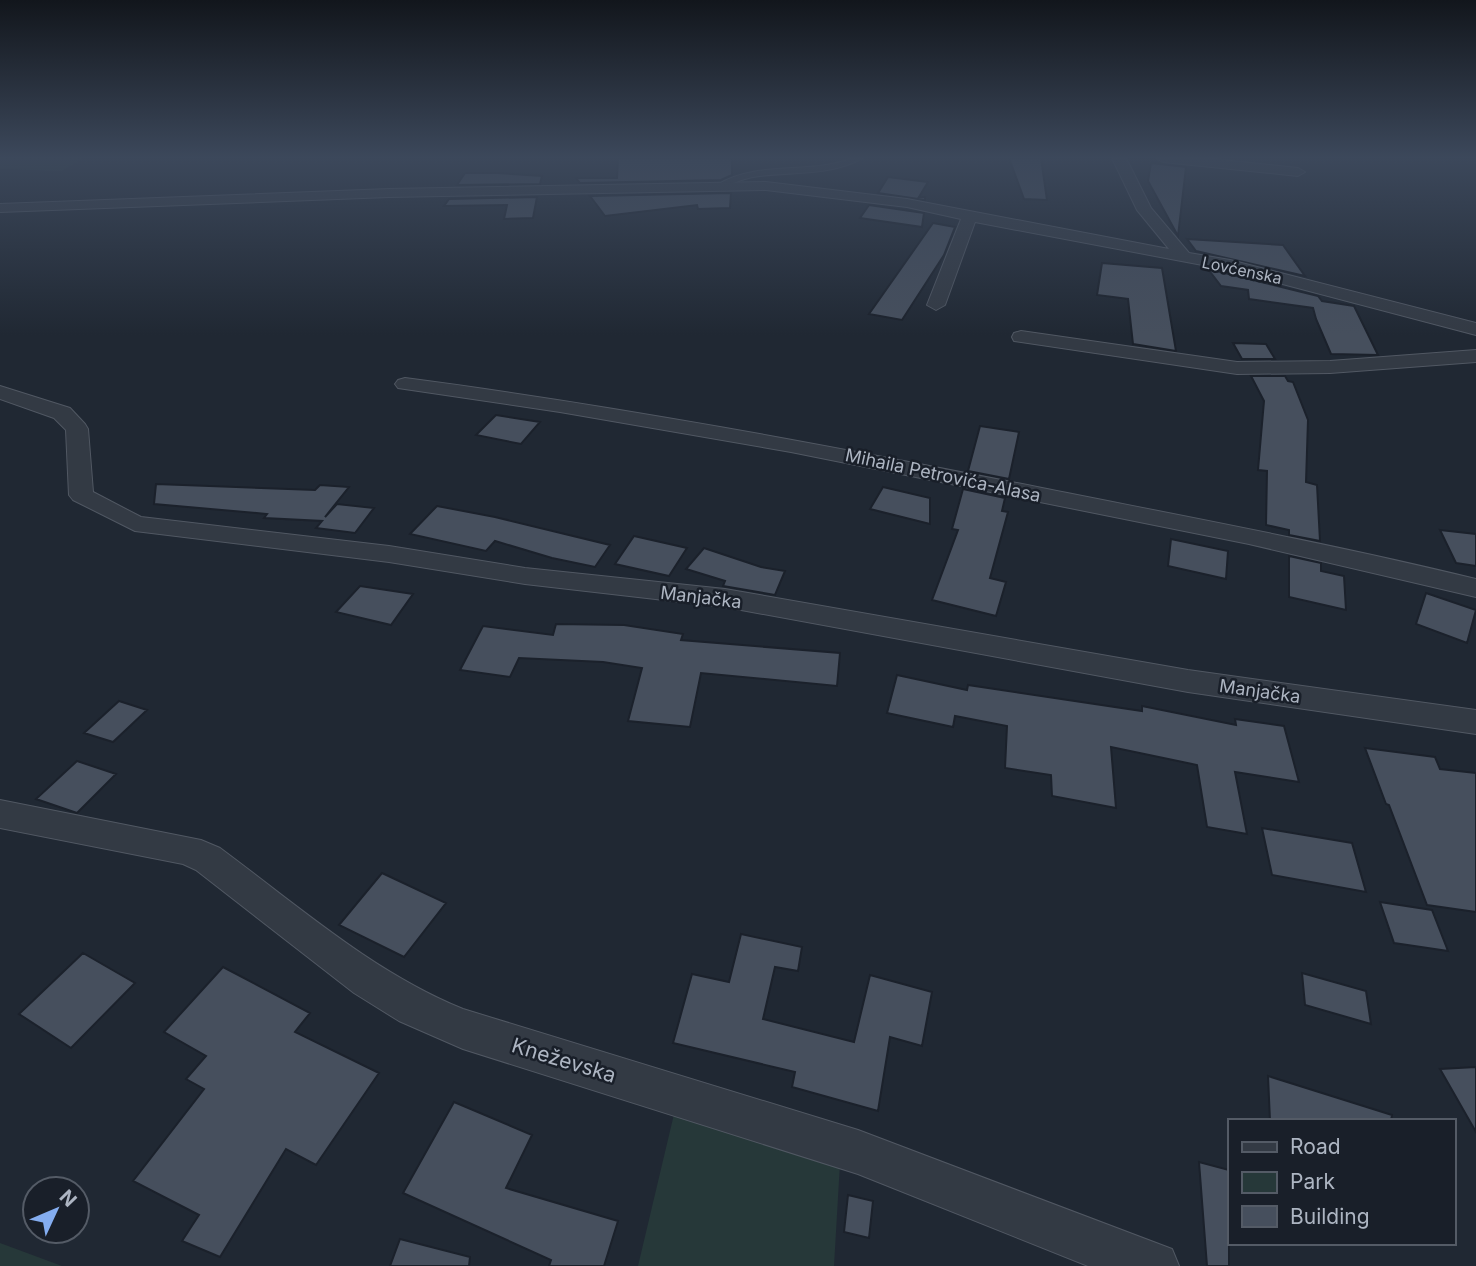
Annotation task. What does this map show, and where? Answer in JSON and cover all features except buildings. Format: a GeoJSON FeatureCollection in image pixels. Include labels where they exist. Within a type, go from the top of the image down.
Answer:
{"type":"FeatureCollection","features":[{"type":"Feature","properties":{"kind":"street"},"geometry":{"type":"LineString","coordinates":[[936,305],[969,217]]}},
{"type":"Feature","properties":{"kind":"street","name":"Lovćenska"},"geometry":{"type":"LineString","coordinates":[[975,217],[1230,265],[1476,329]]}},
{"type":"Feature","properties":{"kind":"street"},"geometry":{"type":"LineString","coordinates":[[1150,217],[1185,258]]}},
{"type":"Feature","properties":{"kind":"street"},"geometry":{"type":"LineString","coordinates":[[1021,337],[1237,368],[1330,367],[1476,356]]}},
{"type":"Feature","properties":{"kind":"street","name":"Mihaila Petrovića-Alasa"},"geometry":{"type":"LineString","coordinates":[[405,384],[484,393],[808,447],[1371,561],[1476,588]]}},
{"type":"Feature","properties":{"kind":"street","name":"Manjačka"},"geometry":{"type":"LineString","coordinates":[[0,392],[62,413],[77,429],[81,495],[135,524],[389,554],[525,576],[725,598],[1188,681],[1476,722]]}},
{"type":"Feature","properties":{"kind":"street","name":"Kneževska"},"geometry":{"type":"LineString","coordinates":[[0,814],[189,850],[208,859],[368,980],[413,1008],[463,1029],[855,1151],[937,1180],[1110,1252],[1155,1266]]}},
{"type":"Feature","properties":{"kind":"green space"},"geometry":{"type":"Polygon","coordinates":[[[675,1110],[840,1163],[834,1266],[638,1266],[675,1110]]]}},
{"type":"Feature","properties":{"kind":"green space"},"geometry":{"type":"Polygon","coordinates":[[[0,1243],[62,1266],[0,1266],[0,1243]]]}}]}
